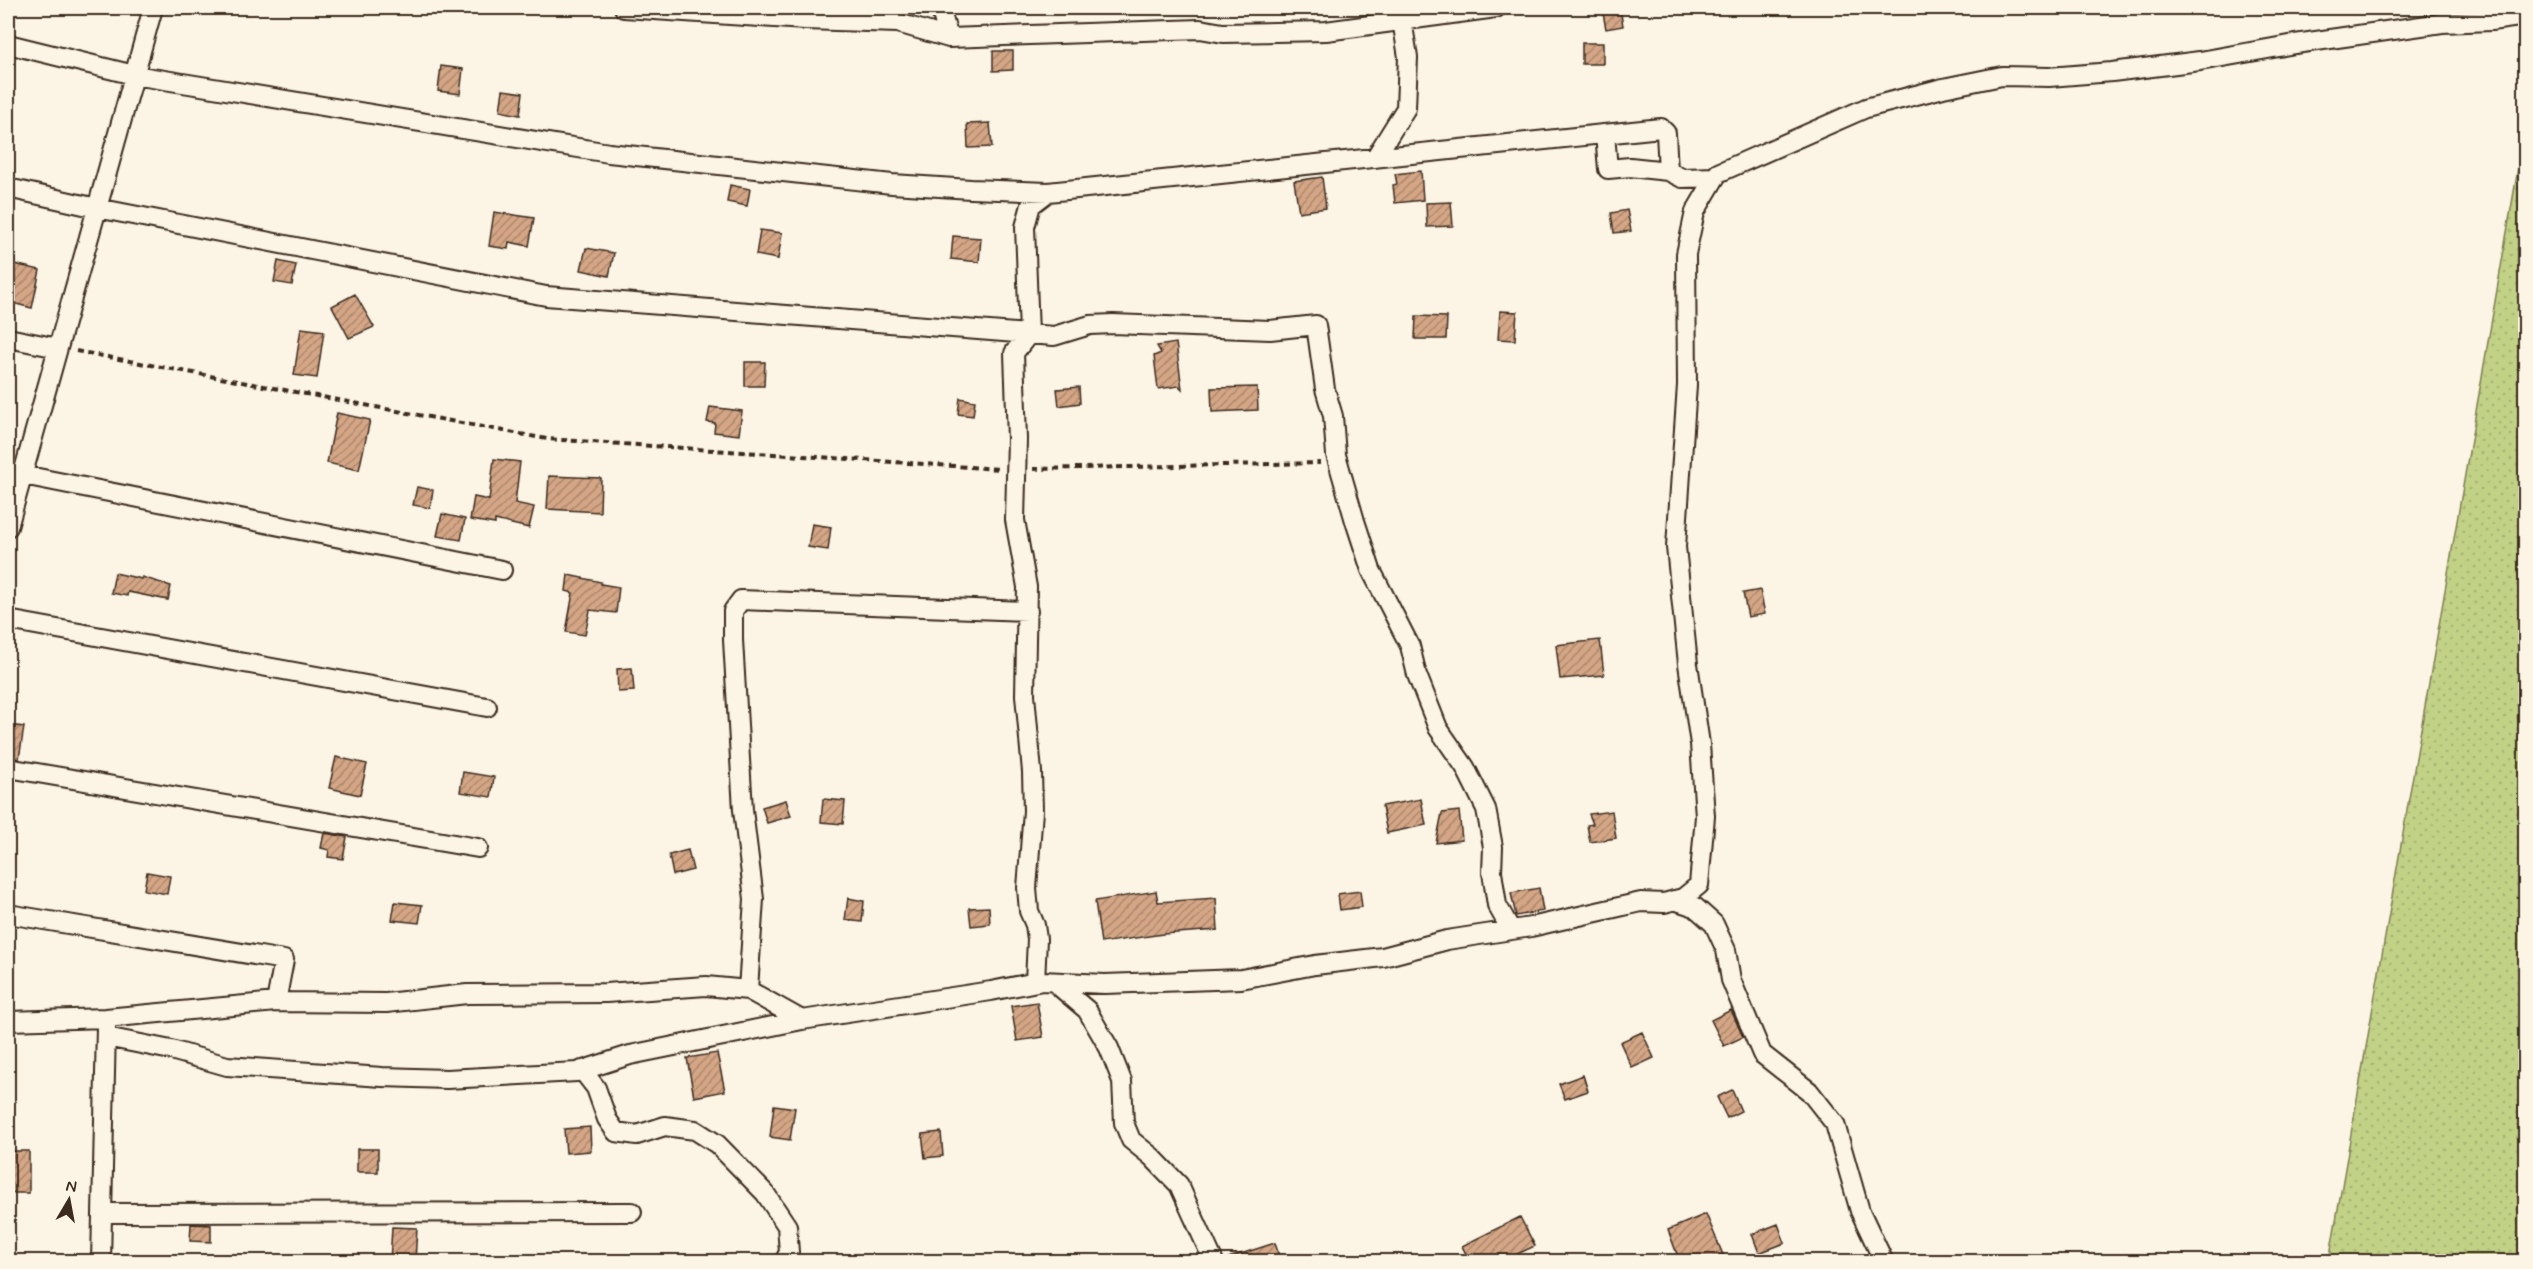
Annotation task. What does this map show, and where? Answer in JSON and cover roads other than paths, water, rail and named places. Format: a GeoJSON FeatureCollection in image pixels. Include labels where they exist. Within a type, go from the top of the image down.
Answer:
{"type":"FeatureCollection","features":[{"type":"Feature","properties":{"kind":"street"},"geometry":{"type":"LineString","coordinates":[[8,527],[15,473],[58,348],[153,8]]}},
{"type":"Feature","properties":{"kind":"street"},"geometry":{"type":"LineString","coordinates":[[624,8],[805,20],[898,22],[949,38],[1200,29],[1223,33],[1326,31],[1496,8]]}},
{"type":"Feature","properties":{"kind":"street"},"geometry":{"type":"LineString","coordinates":[[940,8],[949,38]]}},
{"type":"Feature","properties":{"kind":"street"},"geometry":{"type":"LineString","coordinates":[[105,1037],[171,1050],[226,1065],[382,1077],[447,1079],[582,1070],[640,1053],[802,1020],[991,991],[1035,982],[1105,984],[1241,979],[1315,965],[1383,957],[1447,940],[1511,930],[1641,902],[1664,903],[1683,898],[1699,885],[1705,816],[1700,744],[1688,664],[1676,547],[1687,385],[1686,254],[1695,212],[1718,173],[1866,108],[1943,88],[2002,76],[2049,77],[2200,61],[2442,22],[2491,21],[2526,16]]}},
{"type":"Feature","properties":{"kind":"street"},"geometry":{"type":"LineString","coordinates":[[1375,158],[1406,108],[1408,57],[1402,20]]}},
{"type":"Feature","properties":{"kind":"street"},"geometry":{"type":"LineString","coordinates":[[8,44],[134,75],[609,153],[892,184],[1048,192],[1661,128],[1666,134],[1668,171]]}},
{"type":"Feature","properties":{"kind":"street"},"geometry":{"type":"LineString","coordinates":[[1605,134],[1608,169],[1630,167],[1668,171],[1682,178],[1716,177]]}},
{"type":"Feature","properties":{"kind":"street"},"geometry":{"type":"LineString","coordinates":[[8,188],[97,208],[546,296],[1054,336],[1090,325],[1113,324],[1270,330],[1316,325],[1325,389],[1333,416],[1338,462],[1371,570],[1410,646],[1418,675],[1438,728],[1466,767],[1486,809],[1497,905],[1511,930]]}},
{"type":"Feature","properties":{"kind":"street"},"geometry":{"type":"LineString","coordinates":[[1014,353],[1029,334],[1025,227],[1032,205],[1048,192]]}},
{"type":"Feature","properties":{"kind":"street"},"geometry":{"type":"LineString","coordinates":[[999,332],[1014,353],[1015,520],[1027,587],[1025,695],[1031,749],[1033,810],[1027,888],[1029,911],[1035,925],[1037,939],[1035,982]]}},
{"type":"Feature","properties":{"kind":"street"},"geometry":{"type":"LineString","coordinates":[[8,338],[58,348]]}},
{"type":"Feature","properties":{"kind":"street"},"geometry":{"type":"LineString","coordinates":[[15,473],[502,570]]}},
{"type":"Feature","properties":{"kind":"street"},"geometry":{"type":"LineString","coordinates":[[748,990],[754,899],[743,810],[733,640],[733,611],[741,600],[1028,611]]}},
{"type":"Feature","properties":{"kind":"street"},"geometry":{"type":"LineString","coordinates":[[8,620],[487,707]]}},
{"type":"Feature","properties":{"kind":"street"},"geometry":{"type":"LineString","coordinates":[[8,768],[478,848]]}},
{"type":"Feature","properties":{"kind":"street"},"geometry":{"type":"LineString","coordinates":[[1674,900],[1695,907],[1714,924],[1725,950],[1731,980],[1762,1054],[1809,1091],[1835,1124],[1860,1210],[1884,1262]]}},
{"type":"Feature","properties":{"kind":"street"},"geometry":{"type":"LineString","coordinates":[[8,914],[284,960],[276,1002]]}},
{"type":"Feature","properties":{"kind":"street"},"geometry":{"type":"LineString","coordinates":[[1054,982],[1087,1010],[1109,1048],[1122,1081],[1124,1123],[1131,1140],[1152,1157],[1179,1185],[1214,1262]]}},
{"type":"Feature","properties":{"kind":"street"},"geometry":{"type":"LineString","coordinates":[[8,1021],[106,1018],[276,1002],[386,1003],[467,994],[606,993],[705,986],[748,990],[802,1020]]}},
{"type":"Feature","properties":{"kind":"street"},"geometry":{"type":"LineString","coordinates":[[101,1262],[106,1018]]}},
{"type":"Feature","properties":{"kind":"street"},"geometry":{"type":"LineString","coordinates":[[582,1070],[596,1088],[607,1119],[616,1132],[637,1134],[665,1126],[695,1130],[717,1144],[765,1193],[787,1226],[789,1252],[784,1262]]}},
{"type":"Feature","properties":{"kind":"street"},"geometry":{"type":"LineString","coordinates":[[102,1213],[632,1212]]}}]}
